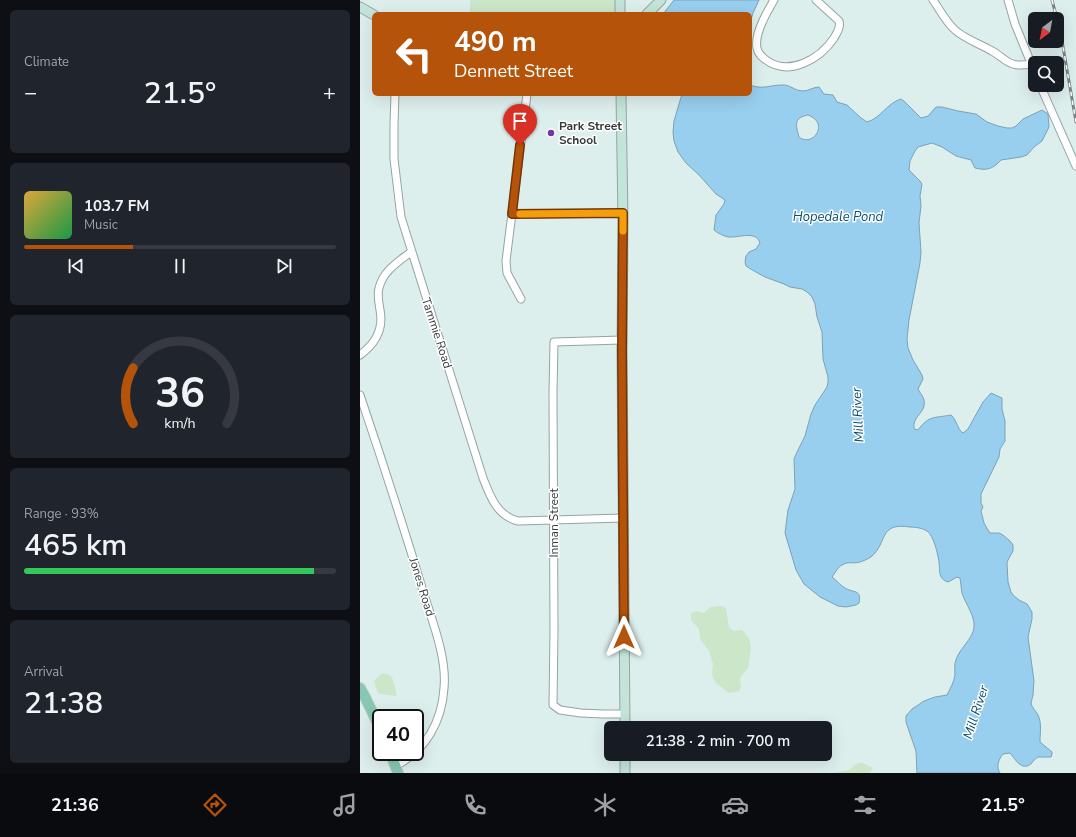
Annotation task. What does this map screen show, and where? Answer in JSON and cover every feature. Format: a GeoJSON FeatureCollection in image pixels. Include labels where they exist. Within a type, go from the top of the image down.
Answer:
{"type":"FeatureCollection","features":[{"type":"Feature","properties":{"kind":"main road"},"geometry":{"type":"LineString","coordinates":[[360,688],[372,711]]}},
{"type":"Feature","properties":{"kind":"street"},"geometry":{"type":"LineString","coordinates":[[620,0],[620,12]]}},
{"type":"Feature","properties":{"kind":"street"},"geometry":{"type":"LineString","coordinates":[[649,12],[661,0]]}},
{"type":"Feature","properties":{"kind":"street"},"geometry":{"type":"LineString","coordinates":[[774,0],[759,31],[757,47],[763,58],[782,67],[796,66],[818,55],[828,46],[838,31],[840,24],[839,21],[818,1]]}},
{"type":"Feature","properties":{"kind":"street"},"geometry":{"type":"LineString","coordinates":[[933,0],[954,30],[994,52],[1007,62],[1023,66],[1028,65]]}},
{"type":"Feature","properties":{"kind":"street"},"geometry":{"type":"LineString","coordinates":[[1008,0],[1015,24],[1028,56]]}},
{"type":"Feature","properties":{"kind":"street"},"geometry":{"type":"LineString","coordinates":[[360,7],[372,14]]}},
{"type":"Feature","properties":{"kind":"street"},"geometry":{"type":"LineString","coordinates":[[1043,92],[1076,166]]}},
{"type":"Feature","properties":{"kind":"street","name":"Tammie Road"},"geometry":{"type":"LineString","coordinates":[[395,96],[393,142],[400,217],[483,478],[491,498],[501,511],[508,517],[515,520],[623,518]]}},
{"type":"Feature","properties":{"kind":"street"},"geometry":{"type":"LineString","coordinates":[[520,299],[509,277],[506,265],[527,96]]}},
{"type":"Feature","properties":{"kind":"street"},"geometry":{"type":"LineString","coordinates":[[621,96],[623,213],[622,340],[624,721]]}},
{"type":"Feature","properties":{"kind":"street"},"geometry":{"type":"LineString","coordinates":[[512,214],[623,213]]}},
{"type":"Feature","properties":{"kind":"street"},"geometry":{"type":"LineString","coordinates":[[360,355],[373,343],[380,330],[381,314],[378,289],[388,270],[411,252]]}},
{"type":"Feature","properties":{"kind":"street","name":"Inman Street"},"geometry":{"type":"LineString","coordinates":[[622,340],[554,342],[553,705],[560,710],[581,713],[624,714]]}},
{"type":"Feature","properties":{"kind":"street","name":"Jones Road"},"geometry":{"type":"LineString","coordinates":[[360,395],[404,529],[443,658],[445,687],[436,724],[428,738],[417,752],[397,770]]}},
{"type":"Feature","properties":{"kind":"street"},"geometry":{"type":"LineString","coordinates":[[625,761],[625,773]]}},
{"type":"Feature","properties":{"kind":"green space"},"geometry":{"type":"Polygon","coordinates":[[[470,0],[616,0],[616,12],[470,12],[470,0]]]}},
{"type":"Feature","properties":{"kind":"green space"},"geometry":{"type":"Polygon","coordinates":[[[722,606],[726,609],[729,627],[733,631],[742,630],[749,638],[751,648],[748,668],[740,678],[741,687],[739,691],[729,693],[715,682],[712,675],[713,664],[709,651],[700,639],[699,629],[691,620],[691,613],[697,611],[704,613],[710,607],[722,606]]]}},
{"type":"Feature","properties":{"kind":"green space"},"geometry":{"type":"Polygon","coordinates":[[[382,673],[392,677],[396,696],[379,694],[374,681],[382,673]]]}},
{"type":"Feature","properties":{"kind":"green space"},"geometry":{"type":"Polygon","coordinates":[[[858,763],[863,763],[873,768],[870,773],[832,773],[849,770],[858,763]]]}},
{"type":"Feature","properties":{"kind":"water"},"geometry":{"type":"Polygon","coordinates":[[[674,0],[759,0],[752,16],[752,12],[665,12],[674,0]]]}},
{"type":"Feature","properties":{"kind":"water","name":"Hopedale Pond"},"geometry":{"type":"Polygon","coordinates":[[[752,85],[762,87],[785,85],[803,91],[819,87],[824,94],[833,95],[837,102],[847,105],[867,122],[901,99],[921,118],[928,116],[936,107],[942,107],[976,114],[987,122],[1007,128],[1016,126],[1023,119],[1042,110],[1048,114],[1049,127],[1042,141],[1027,155],[1001,160],[990,168],[975,168],[971,160],[956,156],[942,147],[932,143],[918,147],[915,151],[910,161],[909,170],[922,184],[919,223],[921,252],[907,339],[908,348],[923,379],[918,389],[924,399],[924,404],[922,411],[915,420],[914,429],[918,430],[929,419],[951,415],[963,433],[968,429],[983,402],[991,393],[1002,398],[1002,409],[1005,421],[1005,441],[1000,449],[999,457],[981,494],[981,503],[983,507],[981,511],[984,523],[990,533],[999,533],[1003,535],[1013,545],[1013,551],[1007,563],[1008,582],[1013,595],[1027,604],[1032,612],[1028,637],[1034,681],[1031,703],[1040,721],[1040,742],[1052,752],[1051,757],[1038,757],[1031,764],[1024,766],[1019,764],[1010,753],[1003,754],[998,764],[1000,773],[917,773],[916,751],[906,722],[906,716],[912,709],[924,701],[947,695],[955,675],[955,663],[957,656],[974,629],[973,618],[962,593],[960,578],[957,577],[948,582],[941,577],[935,546],[932,537],[927,531],[914,527],[900,526],[893,528],[888,531],[880,546],[871,557],[860,562],[844,564],[839,567],[832,577],[848,590],[858,593],[860,599],[859,603],[856,605],[846,607],[838,606],[820,597],[804,584],[796,570],[785,533],[788,510],[795,489],[794,459],[805,436],[811,414],[827,387],[828,382],[823,359],[822,332],[817,317],[815,304],[812,297],[802,289],[790,287],[765,277],[746,266],[746,256],[749,252],[756,249],[760,243],[758,239],[751,236],[728,237],[714,230],[716,215],[724,204],[725,200],[716,194],[686,163],[678,152],[674,141],[674,121],[681,96],[752,96],[752,85]],[[808,115],[800,118],[797,123],[799,137],[804,140],[814,137],[819,128],[815,119],[808,115]]]}},
{"type":"Feature","properties":{"kind":"railway"},"geometry":{"type":"LineString","coordinates":[[1052,0],[1055,12]]}},
{"type":"Feature","properties":{"kind":"railway"},"geometry":{"type":"LineString","coordinates":[[1063,48],[1076,122]]}},
{"type":"Feature","properties":{"kind":"slow traffic"},"geometry":{"type":"LineString","coordinates":[[520,214],[623,213],[623,231]]}},
{"type":"Feature","properties":{"kind":"place","name":"Park Street School"},"geometry":{"type":"Point","coordinates":[551,133]}},
{"type":"Feature","properties":{"kind":"route"},"geometry":{"type":"LineString","coordinates":[[520,145],[512,214],[623,213],[622,351],[624,637]]}},
{"type":"Feature","properties":{"kind":"water label","name":"Mill River"},"geometry":{"type":"Point","coordinates":[857,415]}},
{"type":"Feature","properties":{"kind":"water label","name":"Mill River"},"geometry":{"type":"Point","coordinates":[975,712]}}]}
